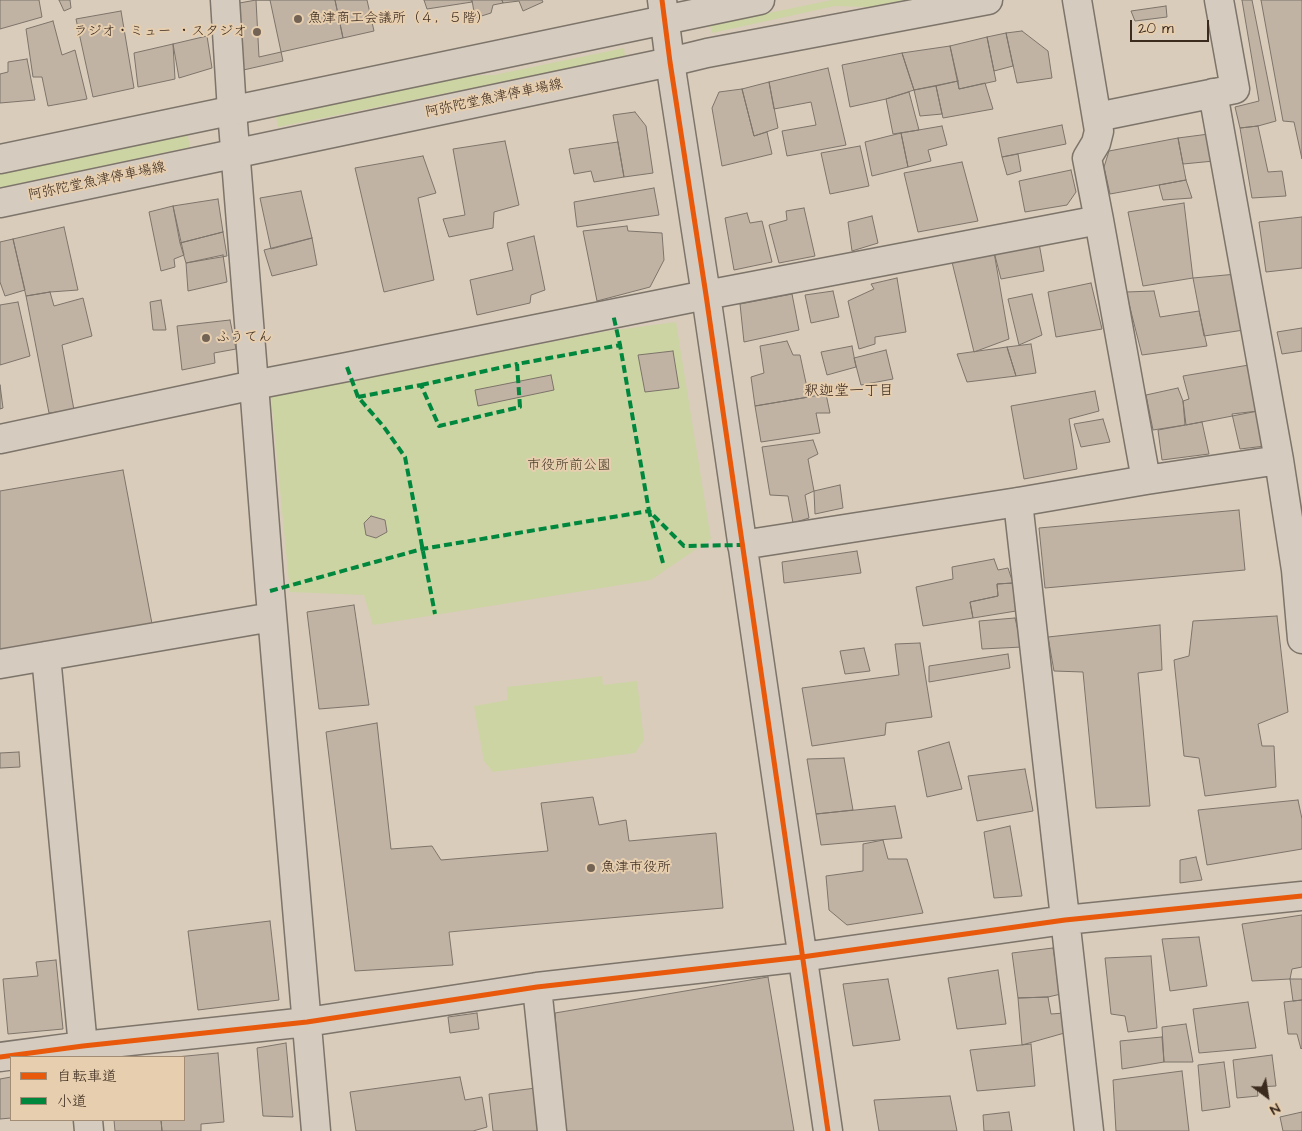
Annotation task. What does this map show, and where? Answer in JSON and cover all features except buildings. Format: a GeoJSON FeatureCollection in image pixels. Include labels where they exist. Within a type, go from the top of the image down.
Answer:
{"type":"FeatureCollection","features":[{"type":"Feature","properties":{"kind":"street"},"geometry":{"type":"LineString","coordinates":[[225,0],[235,154],[272,617],[316,1131]]}},
{"type":"Feature","properties":{"kind":"street"},"geometry":{"type":"LineString","coordinates":[[0,159],[232,110],[664,10],[760,0]]}},
{"type":"Feature","properties":{"kind":"street","name":"阿弥陀堂魚津停車場線"},"geometry":{"type":"LineString","coordinates":[[0,203],[707,53],[988,0]]}},
{"type":"Feature","properties":{"kind":"street"},"geometry":{"type":"LineString","coordinates":[[1077,0],[1100,131],[1096,143],[1087,158],[1146,480]]}},
{"type":"Feature","properties":{"kind":"street"},"geometry":{"type":"LineString","coordinates":[[1097,117],[1235,89],[1219,0]]}},
{"type":"Feature","properties":{"kind":"street"},"geometry":{"type":"LineString","coordinates":[[664,10],[670,62],[706,295],[828,1131]]}},
{"type":"Feature","properties":{"kind":"street"},"geometry":{"type":"LineString","coordinates":[[1214,93],[1279,460],[1296,570],[1302,639]]}},
{"type":"Feature","properties":{"kind":"street"},"geometry":{"type":"LineString","coordinates":[[0,439],[254,385],[348,368],[706,295],[1099,220]]}},
{"type":"Feature","properties":{"kind":"street"},"geometry":{"type":"LineString","coordinates":[[742,545],[1279,460]]}},
{"type":"Feature","properties":{"kind":"street"},"geometry":{"type":"LineString","coordinates":[[1018,502],[1089,1131]]}},
{"type":"Feature","properties":{"kind":"street"},"geometry":{"type":"LineString","coordinates":[[0,664],[272,617]]}},
{"type":"Feature","properties":{"kind":"street"},"geometry":{"type":"LineString","coordinates":[[46,656],[83,1052]]}},
{"type":"Feature","properties":{"kind":"street"},"geometry":{"type":"LineString","coordinates":[[17,1056],[83,1052],[307,1022],[537,987],[802,957],[1066,920],[1302,896]]}},
{"type":"Feature","properties":{"kind":"street"},"geometry":{"type":"LineString","coordinates":[[537,987],[552,1131]]}},
{"type":"Feature","properties":{"kind":"green space"},"geometry":{"type":"Polygon","coordinates":[[[832,0],[905,0],[869,7],[835,6],[712,33],[710,25],[832,0]]]}},
{"type":"Feature","properties":{"kind":"green space"},"geometry":{"type":"Polygon","coordinates":[[[624,48],[625,57],[278,127],[275,112],[454,76],[494,75],[624,48]]]}},
{"type":"Feature","properties":{"kind":"green space"},"geometry":{"type":"Polygon","coordinates":[[[187,132],[190,147],[0,188],[0,170],[187,132]]]}},
{"type":"Feature","properties":{"kind":"green space","name":"市役所前公園"},"geometry":{"type":"Polygon","coordinates":[[[676,322],[711,539],[651,580],[373,625],[364,595],[290,592],[271,396],[608,331],[676,322]]]}},
{"type":"Feature","properties":{"kind":"green space"},"geometry":{"type":"Polygon","coordinates":[[[602,676],[603,685],[637,681],[644,740],[635,753],[493,772],[484,761],[474,706],[508,700],[507,687],[602,676]]]}},
{"type":"Feature","properties":{"kind":"marked path"},"geometry":{"type":"LineString","coordinates":[[358,397],[421,385],[439,426],[520,407],[517,364],[620,345],[613,314]]}},
{"type":"Feature","properties":{"kind":"marked path"},"geometry":{"type":"LineString","coordinates":[[270,591],[422,549],[649,511],[620,345]]}},
{"type":"Feature","properties":{"kind":"marked path"},"geometry":{"type":"LineString","coordinates":[[421,385],[517,364]]}},
{"type":"Feature","properties":{"kind":"marked path"},"geometry":{"type":"LineString","coordinates":[[347,367],[358,397],[384,427],[405,457],[435,614]]}},
{"type":"Feature","properties":{"kind":"marked path"},"geometry":{"type":"LineString","coordinates":[[663,563],[649,511],[684,546],[742,545]]}},
{"type":"Feature","properties":{"kind":"cycle path"},"geometry":{"type":"LineString","coordinates":[[662,0],[828,1131]]}},
{"type":"Feature","properties":{"kind":"cycle path"},"geometry":{"type":"LineString","coordinates":[[0,1057],[83,1046],[307,1022],[537,987],[802,957],[1065,920],[1302,896]]}},
{"type":"Feature","properties":{"kind":"place","name":"魚津商工会議所（４，５階）"},"geometry":{"type":"Point","coordinates":[298,19]}},
{"type":"Feature","properties":{"kind":"place","name":"ラジオ・ミュー ・スタジオ"},"geometry":{"type":"Point","coordinates":[257,32]}},
{"type":"Feature","properties":{"kind":"place","name":"ふうてん"},"geometry":{"type":"Point","coordinates":[206,338]}},
{"type":"Feature","properties":{"kind":"place","name":"魚津市役所"},"geometry":{"type":"Point","coordinates":[591,868]}},
{"type":"Feature","properties":{"kind":"district","name":"釈迦堂一丁目"},"geometry":{"type":"Point","coordinates":[849,392]}}]}
